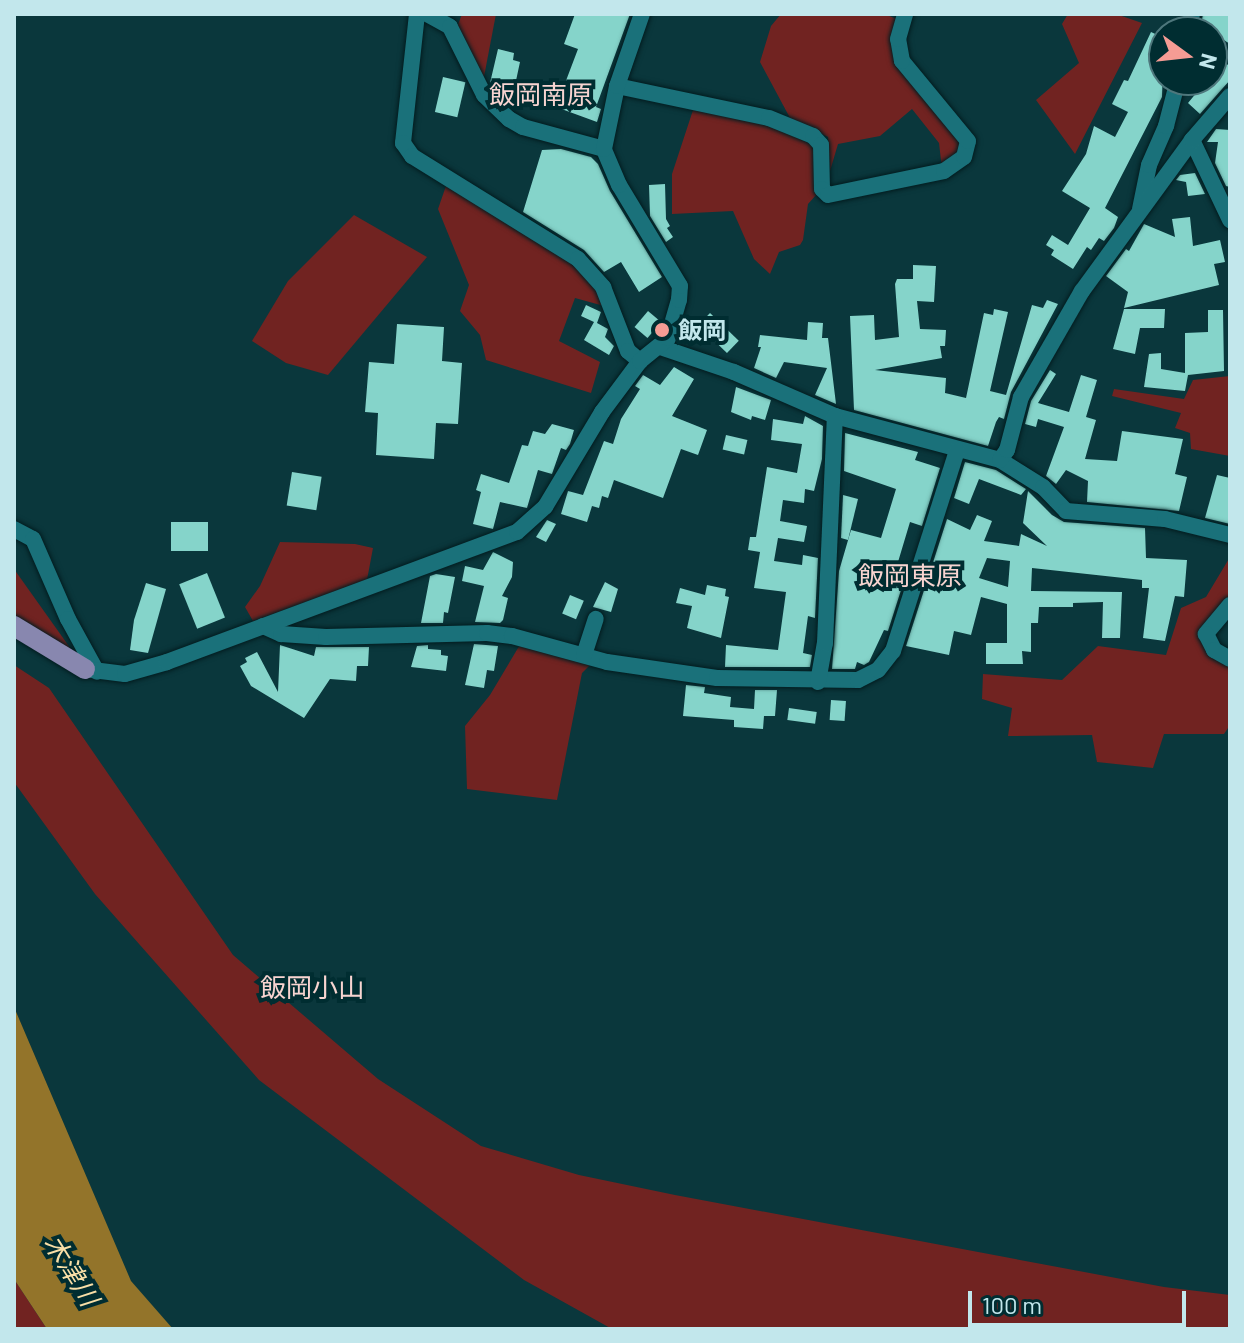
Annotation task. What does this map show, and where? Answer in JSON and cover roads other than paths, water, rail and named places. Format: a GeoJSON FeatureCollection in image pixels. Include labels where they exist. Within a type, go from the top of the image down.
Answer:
{"type":"FeatureCollection","features":[{"type":"Feature","properties":{"kind":"main road"},"geometry":{"type":"LineString","coordinates":[[14,626],[91,671]]}},
{"type":"Feature","properties":{"kind":"street"},"geometry":{"type":"LineString","coordinates":[[417,14],[403,143],[412,156],[578,259],[603,287],[628,351],[640,361]]}},
{"type":"Feature","properties":{"kind":"street"},"geometry":{"type":"LineString","coordinates":[[427,14],[450,27],[484,95],[509,119],[523,127],[604,149]]}},
{"type":"Feature","properties":{"kind":"street"},"geometry":{"type":"LineString","coordinates":[[14,529],[33,539],[91,671],[135,672],[517,532],[545,507],[602,412],[640,361],[668,338],[680,286],[619,185],[604,149],[617,86],[642,14]]}},
{"type":"Feature","properties":{"kind":"street"},"geometry":{"type":"LineString","coordinates":[[617,86],[769,118],[813,136],[821,145],[822,189],[828,195],[944,171],[964,157],[968,141],[902,61],[898,39],[905,14]]}},
{"type":"Feature","properties":{"kind":"street"},"geometry":{"type":"LineString","coordinates":[[1140,211],[1149,165],[1166,126],[1174,96]]}},
{"type":"Feature","properties":{"kind":"street"},"geometry":{"type":"LineString","coordinates":[[1000,460],[1007,450],[1021,397],[1082,291],[1192,140],[1222,114],[1230,96]]}},
{"type":"Feature","properties":{"kind":"street"},"geometry":{"type":"LineString","coordinates":[[1192,140],[1230,220]]}},
{"type":"Feature","properties":{"kind":"street"},"geometry":{"type":"LineString","coordinates":[[660,347],[706,361],[835,416],[1000,460],[1043,487],[1066,511],[1165,519],[1230,535]]}},
{"type":"Feature","properties":{"kind":"street"},"geometry":{"type":"LineString","coordinates":[[818,682],[825,643],[835,416]]}},
{"type":"Feature","properties":{"kind":"street"},"geometry":{"type":"LineString","coordinates":[[263,626],[281,634],[326,637],[487,633],[584,655],[717,678],[818,682],[865,678],[878,670],[893,651],[957,451]]}},
{"type":"Feature","properties":{"kind":"street"},"geometry":{"type":"LineString","coordinates":[[1230,605],[1206,634],[1214,650],[1230,659]]}},
{"type":"Feature","properties":{"kind":"street"},"geometry":{"type":"LineString","coordinates":[[584,655],[596,619]]}},
{"type":"Feature","properties":{"kind":"water","name":"木津川"},"geometry":{"type":"Polygon","coordinates":[[[14,1007],[131,1281],[173,1329],[47,1329],[14,1279],[14,1007]]]}},
{"type":"Feature","properties":{"kind":"place","name":"飯岡"},"geometry":{"type":"Point","coordinates":[662,330]}},
{"type":"Feature","properties":{"kind":"district","name":"飯岡南原"},"geometry":{"type":"Point","coordinates":[541,94]}},
{"type":"Feature","properties":{"kind":"district","name":"飯岡東原"},"geometry":{"type":"Point","coordinates":[910,575]}},
{"type":"Feature","properties":{"kind":"district","name":"飯岡小山"},"geometry":{"type":"Point","coordinates":[312,987]}}]}
